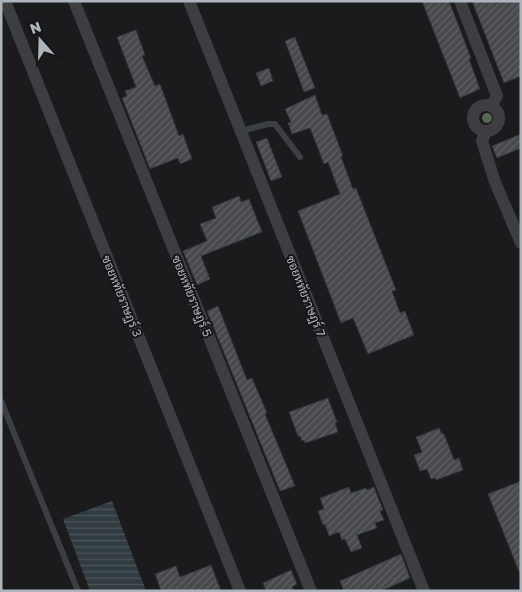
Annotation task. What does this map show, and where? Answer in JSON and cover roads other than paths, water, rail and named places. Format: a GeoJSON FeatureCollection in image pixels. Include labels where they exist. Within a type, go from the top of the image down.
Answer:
{"type":"FeatureCollection","features":[{"type":"Feature","properties":{"kind":"street","name":"ซอยหทัยราษฎร์ 3"},"geometry":{"type":"LineString","coordinates":[[5,1],[240,591]]}},
{"type":"Feature","properties":{"kind":"street","name":"ซอยหทัยราษฎร์ 5"},"geometry":{"type":"LineString","coordinates":[[74,1],[311,591]]}},
{"type":"Feature","properties":{"kind":"street","name":"ซอยหทัยราษฎร์ 7"},"geometry":{"type":"LineString","coordinates":[[189,1],[424,591]]}},
{"type":"Feature","properties":{"kind":"street"},"geometry":{"type":"LineString","coordinates":[[460,1],[497,96],[491,106]]}},
{"type":"Feature","properties":{"kind":"street"},"geometry":{"type":"LineString","coordinates":[[486,131],[476,125],[474,113],[483,106],[491,106],[498,112],[499,121],[494,128],[486,131],[482,141],[521,243]]}},
{"type":"Feature","properties":{"kind":"lane"},"geometry":{"type":"LineString","coordinates":[[241,131],[275,124],[300,157]]}},
{"type":"Feature","properties":{"kind":"lane"},"geometry":{"type":"LineString","coordinates":[[1,401],[78,591]]}}]}
